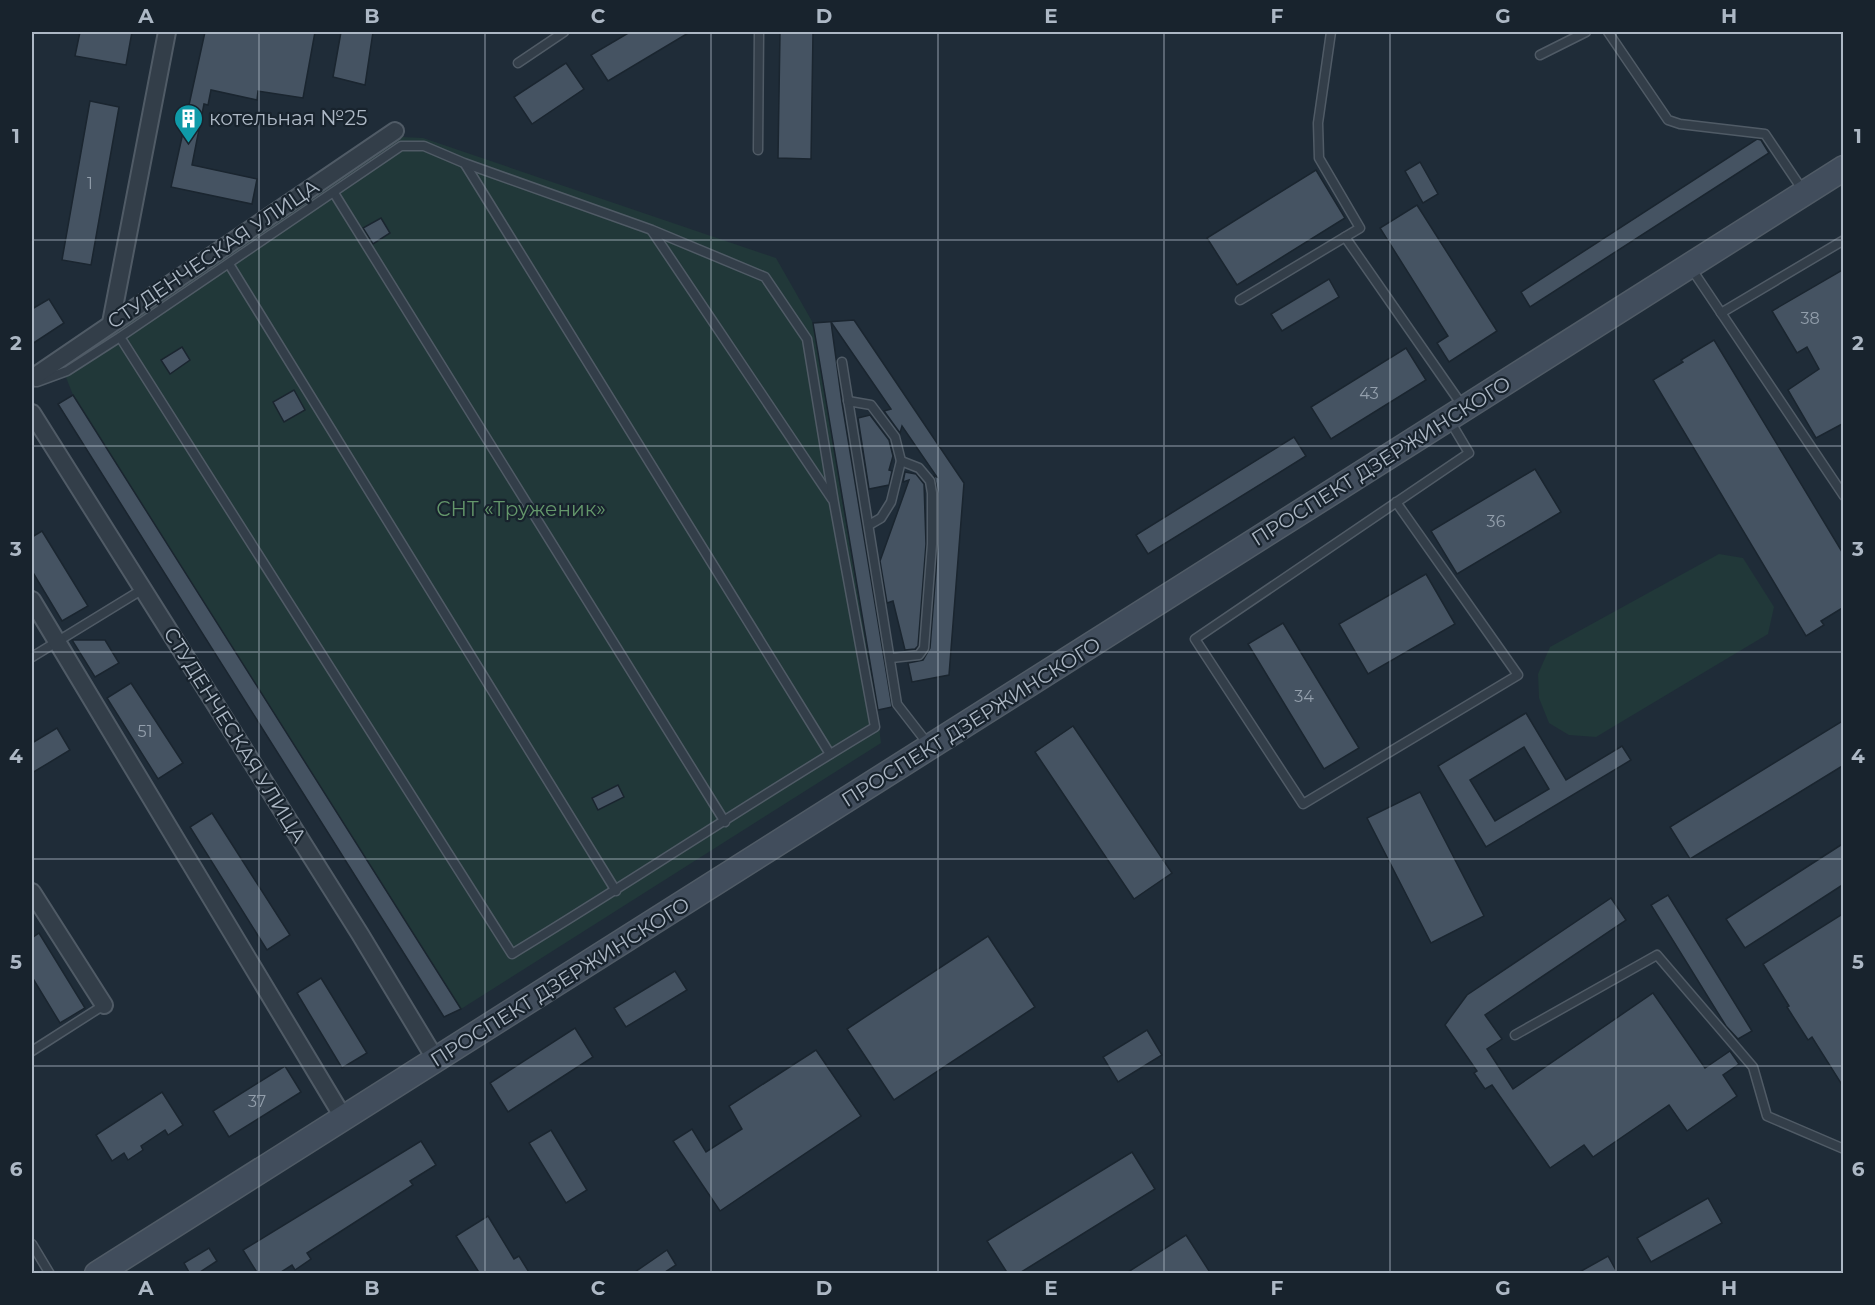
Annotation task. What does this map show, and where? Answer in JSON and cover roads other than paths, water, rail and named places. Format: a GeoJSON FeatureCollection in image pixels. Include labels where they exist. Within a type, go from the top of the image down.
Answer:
{"type":"FeatureCollection","features":[{"type":"Feature","properties":{"kind":"main road","name":"ПРОСПЕКТ ДЗЕРЖИНСКОГО"},"geometry":{"type":"LineString","coordinates":[[97,1274],[1844,168]]}},
{"type":"Feature","properties":{"kind":"street"},"geometry":{"type":"LineString","coordinates":[[111,323],[167,32]]}},
{"type":"Feature","properties":{"kind":"street","name":"СТУДЕНЧЕСКАЯ УЛИЦА"},"geometry":{"type":"LineString","coordinates":[[32,378],[394,131]]}},
{"type":"Feature","properties":{"kind":"street","name":"СТУДЕНЧЕСКАЯ УЛИЦА"},"geometry":{"type":"LineString","coordinates":[[32,412],[360,934],[436,1060]]}},
{"type":"Feature","properties":{"kind":"street"},"geometry":{"type":"LineString","coordinates":[[32,600],[343,1117]]}},
{"type":"Feature","properties":{"kind":"street"},"geometry":{"type":"LineString","coordinates":[[32,892],[104,1005]]}},
{"type":"Feature","properties":{"kind":"lane"},"geometry":{"type":"LineString","coordinates":[[518,63],[564,32]]}},
{"type":"Feature","properties":{"kind":"lane"},"geometry":{"type":"LineString","coordinates":[[758,150],[759,32]]}},
{"type":"Feature","properties":{"kind":"lane"},"geometry":{"type":"LineString","coordinates":[[1240,300],[1360,228],[1319,158],[1318,123],[1331,32]]}},
{"type":"Feature","properties":{"kind":"lane"},"geometry":{"type":"LineString","coordinates":[[1540,55],[1586,32]]}},
{"type":"Feature","properties":{"kind":"lane"},"geometry":{"type":"LineString","coordinates":[[1608,32],[1668,120],[1680,124],[1765,134],[1805,193]]}},
{"type":"Feature","properties":{"kind":"lane"},"geometry":{"type":"LineString","coordinates":[[32,384],[67,371],[120,338],[401,146],[424,146],[652,230],[765,277],[807,339],[875,727],[512,954],[120,338]]}},
{"type":"Feature","properties":{"kind":"lane"},"geometry":{"type":"LineString","coordinates":[[465,163],[830,754]]}},
{"type":"Feature","properties":{"kind":"lane"},"geometry":{"type":"LineString","coordinates":[[334,193],[724,822]]}},
{"type":"Feature","properties":{"kind":"lane"},"geometry":{"type":"LineString","coordinates":[[652,230],[834,502]]}},
{"type":"Feature","properties":{"kind":"lane"},"geometry":{"type":"LineString","coordinates":[[1345,237],[1456,413],[1469,453],[1396,502],[1195,639],[1303,804],[1518,675],[1396,502]]}},
{"type":"Feature","properties":{"kind":"lane"},"geometry":{"type":"LineString","coordinates":[[1721,313],[1844,240]]}},
{"type":"Feature","properties":{"kind":"lane"},"geometry":{"type":"LineString","coordinates":[[230,264],[616,891]]}},
{"type":"Feature","properties":{"kind":"lane"},"geometry":{"type":"LineString","coordinates":[[1689,265],[1844,496]]}},
{"type":"Feature","properties":{"kind":"lane"},"geometry":{"type":"LineString","coordinates":[[842,362],[897,704],[930,747]]}},
{"type":"Feature","properties":{"kind":"lane"},"geometry":{"type":"LineString","coordinates":[[848,401],[871,405],[895,437],[901,461],[891,502],[881,518],[869,525]]}},
{"type":"Feature","properties":{"kind":"lane"},"geometry":{"type":"LineString","coordinates":[[891,658],[919,655],[924,648],[932,544],[930,481],[919,468],[901,461]]}},
{"type":"Feature","properties":{"kind":"lane"},"geometry":{"type":"LineString","coordinates":[[32,657],[143,589]]}},
{"type":"Feature","properties":{"kind":"lane"},"geometry":{"type":"LineString","coordinates":[[1515,1035],[1658,955],[1753,1067],[1767,1116],[1844,1149]]}},
{"type":"Feature","properties":{"kind":"lane"},"geometry":{"type":"LineString","coordinates":[[32,1051],[104,1005]]}},
{"type":"Feature","properties":{"kind":"lane"},"geometry":{"type":"LineString","coordinates":[[32,1244],[50,1274]]}},
{"type":"Feature","properties":{"kind":"place","name":"котельная №25"},"geometry":{"type":"Point","coordinates":[188,144]}},
{"type":"Feature","properties":{"kind":"park label","name":"СНТ «Труженик»"},"geometry":{"type":"Point","coordinates":[521,509]}}]}
